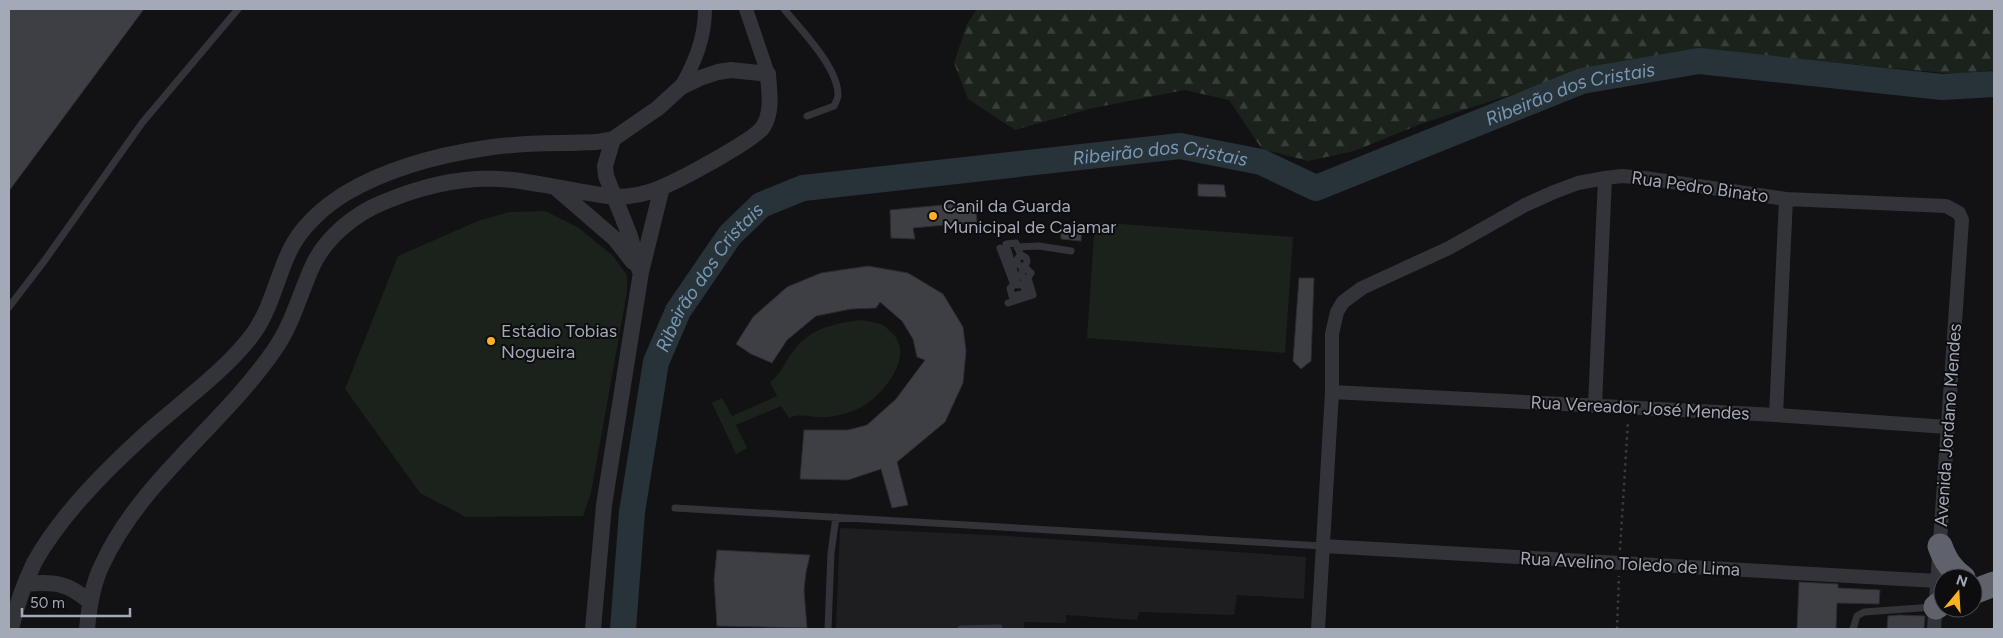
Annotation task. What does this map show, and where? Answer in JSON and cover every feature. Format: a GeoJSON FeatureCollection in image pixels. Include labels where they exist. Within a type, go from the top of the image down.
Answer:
{"type":"FeatureCollection","features":[{"type":"Feature","properties":{"kind":"highway"},"geometry":{"type":"LineString","coordinates":[[1940,546],[1944,559],[1951,568]]}},
{"type":"Feature","properties":{"kind":"street"},"geometry":{"type":"LineString","coordinates":[[10,628],[34,563],[62,522],[122,456],[184,402],[250,338],[261,321],[296,239],[313,219],[344,195],[370,180],[447,155],[487,148],[597,142],[613,139],[658,108],[681,87],[697,56],[705,22],[705,9]]}},
{"type":"Feature","properties":{"kind":"street"},"geometry":{"type":"LineString","coordinates":[[87,629],[90,602],[101,567],[115,540],[137,507],[249,383],[275,349],[297,310],[313,265],[332,238],[358,216],[384,202],[446,182],[482,179],[511,180],[554,186],[586,194],[629,197],[662,187],[743,143],[763,128],[768,118],[770,104],[768,74],[746,9]]}},
{"type":"Feature","properties":{"kind":"street"},"geometry":{"type":"LineString","coordinates":[[681,87],[718,72],[731,70],[768,74]]}},
{"type":"Feature","properties":{"kind":"street"},"geometry":{"type":"LineString","coordinates":[[613,139],[605,166],[606,176],[630,236],[640,270]]}},
{"type":"Feature","properties":{"kind":"street","name":"Rua Pedro Binato"},"geometry":{"type":"LineString","coordinates":[[1318,629],[1332,392],[1333,323],[1343,302],[1362,288],[1449,248],[1525,205],[1578,183],[1622,176],[1786,199],[1946,206],[1958,213],[1962,220]]}},
{"type":"Feature","properties":{"kind":"street"},"geometry":{"type":"LineString","coordinates":[[1595,405],[1605,178]]}},
{"type":"Feature","properties":{"kind":"street"},"geometry":{"type":"LineString","coordinates":[[554,186],[615,239],[640,270]]}},
{"type":"Feature","properties":{"kind":"street"},"geometry":{"type":"LineString","coordinates":[[593,629],[604,505],[640,270],[662,187]]}},
{"type":"Feature","properties":{"kind":"street"},"geometry":{"type":"LineString","coordinates":[[1776,415],[1786,199]]}},
{"type":"Feature","properties":{"kind":"street","name":"Avenida Jordano Mendes"},"geometry":{"type":"LineString","coordinates":[[1939,568],[1962,220]]}},
{"type":"Feature","properties":{"kind":"street","name":"Rua Vereador José Mendes"},"geometry":{"type":"LineString","coordinates":[[1332,392],[1776,415],[1947,427]]}},
{"type":"Feature","properties":{"kind":"street","name":"Rua Avelino Toledo de Lima"},"geometry":{"type":"LineString","coordinates":[[1323,546],[1619,564],[1933,604]]}},
{"type":"Feature","properties":{"kind":"street"},"geometry":{"type":"LineString","coordinates":[[25,584],[52,582],[66,586],[90,602]]}},
{"type":"Feature","properties":{"kind":"lane"},"geometry":{"type":"LineString","coordinates":[[9,307],[45,260],[142,123],[238,9]]}},
{"type":"Feature","properties":{"kind":"lane"},"geometry":{"type":"LineString","coordinates":[[784,9],[827,64],[836,81],[839,96],[834,106],[807,116]]}},
{"type":"Feature","properties":{"kind":"lane"},"geometry":{"type":"LineString","coordinates":[[1000,248],[1014,286],[1010,288],[1012,296],[1026,293],[1023,284],[1018,285],[1006,244],[1016,243],[1021,256],[1017,260],[1018,264],[1024,266],[1021,275],[1023,278],[1028,278],[1033,295],[1008,303]]}},
{"type":"Feature","properties":{"kind":"lane"},"geometry":{"type":"LineString","coordinates":[[1018,247],[1039,246],[1072,251]]}},
{"type":"Feature","properties":{"kind":"lane"},"geometry":{"type":"LineString","coordinates":[[674,508],[1323,546]]}},
{"type":"Feature","properties":{"kind":"lane"},"geometry":{"type":"LineString","coordinates":[[828,629],[831,553],[836,517]]}},
{"type":"Feature","properties":{"kind":"lane"},"geometry":{"type":"LineString","coordinates":[[1853,629],[1857,616],[1864,612],[1933,605]]}},
{"type":"Feature","properties":{"kind":"lane"},"geometry":{"type":"LineString","coordinates":[[961,629],[999,628]]}},
{"type":"Feature","properties":{"kind":"path"},"geometry":{"type":"LineString","coordinates":[[1617,629],[1619,564],[1629,407]]}},
{"type":"Feature","properties":{"kind":"shaded area"},"geometry":{"type":"Polygon","coordinates":[[[840,528],[1009,536],[1306,557],[1304,599],[1237,595],[1234,615],[1139,612],[1137,620],[1066,615],[1066,623],[1024,622],[1024,629],[836,629],[840,528]]]}},
{"type":"Feature","properties":{"kind":"green space"},"geometry":{"type":"Polygon","coordinates":[[[977,9],[1994,9],[1994,70],[1956,74],[1818,61],[1614,62],[1426,122],[1354,151],[1308,161],[1262,149],[1229,100],[1185,90],[1093,108],[1015,130],[968,99],[954,63],[967,24],[977,9]]]}},
{"type":"Feature","properties":{"kind":"green space","name":"Estádio Tobias Nogueira"},"geometry":{"type":"Polygon","coordinates":[[[545,211],[579,228],[613,256],[627,275],[627,292],[591,493],[583,516],[466,517],[420,493],[345,389],[398,256],[478,221],[509,212],[545,211]]]}},
{"type":"Feature","properties":{"kind":"green space"},"geometry":{"type":"Polygon","coordinates":[[[1095,222],[1293,237],[1285,353],[1087,338],[1095,222]]]}},
{"type":"Feature","properties":{"kind":"green space"},"geometry":{"type":"Polygon","coordinates":[[[861,320],[883,325],[898,342],[900,352],[898,363],[894,373],[880,393],[863,406],[836,416],[800,415],[789,418],[781,406],[736,425],[747,448],[736,454],[712,403],[722,398],[732,416],[777,396],[770,382],[805,338],[822,329],[840,323],[861,320]]]}},
{"type":"Feature","properties":{"kind":"building"},"geometry":{"type":"Polygon","coordinates":[[[9,9],[144,9],[9,191],[9,9]]]}},
{"type":"Feature","properties":{"kind":"building"},"geometry":{"type":"Polygon","coordinates":[[[1198,184],[1224,185],[1226,197],[1198,196],[1198,184]]]}},
{"type":"Feature","properties":{"kind":"building","name":"Canil da Guarda Municipal de Cajamar"},"geometry":{"type":"Polygon","coordinates":[[[975,202],[977,222],[913,228],[915,239],[891,238],[890,210],[975,202]]]}},
{"type":"Feature","properties":{"kind":"building"},"geometry":{"type":"Polygon","coordinates":[[[1061,224],[1082,224],[1081,241],[1061,239],[1061,224]]]}},
{"type":"Feature","properties":{"kind":"building"},"geometry":{"type":"Polygon","coordinates":[[[868,266],[908,273],[943,294],[963,327],[966,351],[963,383],[945,422],[897,462],[908,505],[892,508],[881,469],[848,480],[800,479],[804,430],[848,430],[867,425],[896,399],[925,360],[917,357],[913,339],[902,321],[880,302],[876,308],[851,309],[816,316],[787,340],[772,363],[751,354],[736,344],[753,317],[787,287],[821,273],[868,266]]]}},
{"type":"Feature","properties":{"kind":"building"},"geometry":{"type":"Polygon","coordinates":[[[1299,278],[1314,278],[1311,361],[1301,369],[1293,361],[1299,278]]]}},
{"type":"Feature","properties":{"kind":"building"},"geometry":{"type":"Polygon","coordinates":[[[717,550],[810,555],[804,590],[807,628],[717,626],[714,580],[717,550]]]}},
{"type":"Feature","properties":{"kind":"building"},"geometry":{"type":"Polygon","coordinates":[[[1799,582],[1838,584],[1838,588],[1880,590],[1879,604],[1837,603],[1836,629],[1797,629],[1799,582]]]}},
{"type":"Feature","properties":{"kind":"building"},"geometry":{"type":"Polygon","coordinates":[[[1888,616],[1925,616],[1924,629],[1887,629],[1888,616]]]}},
{"type":"Feature","properties":{"kind":"waterway","name":"Ribeirão dos Cristais"},"geometry":{"type":"LineString","coordinates":[[623,629],[632,512],[656,362],[678,311],[730,235],[761,205],[803,188],[1180,146],[1261,162],[1316,188],[1582,81],[1699,61],[1942,87],[1994,84]]}},
{"type":"Feature","properties":{"kind":"place","name":"Canil da Guarda Municipal de Cajamar"},"geometry":{"type":"Point","coordinates":[933,216]}},
{"type":"Feature","properties":{"kind":"place","name":"Estádio Tobias Nogueira"},"geometry":{"type":"Point","coordinates":[491,341]}}]}
